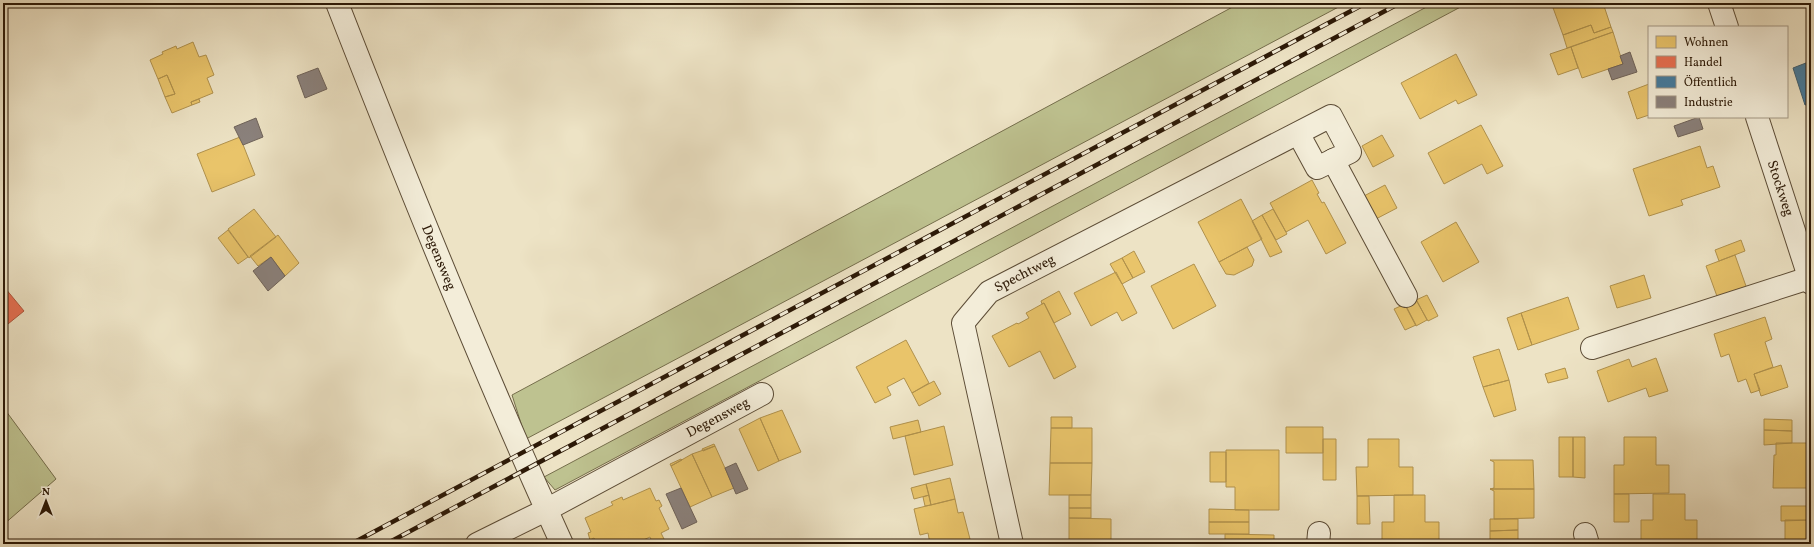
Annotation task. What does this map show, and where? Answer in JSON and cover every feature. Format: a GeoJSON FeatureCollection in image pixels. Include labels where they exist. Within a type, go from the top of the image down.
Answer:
{"type":"FeatureCollection","features":[{"type":"Feature","properties":{"kind":"street","name":"Degensweg"},"geometry":{"type":"LineString","coordinates":[[337,3],[419,213],[546,510],[562,544]]}},
{"type":"Feature","properties":{"kind":"street"},"geometry":{"type":"LineString","coordinates":[[1719,3],[1727,26]]}},
{"type":"Feature","properties":{"kind":"street","name":"Spechtweg"},"geometry":{"type":"LineString","coordinates":[[1012,544],[964,323],[989,292],[1331,116],[1350,152],[1317,168],[1298,133]]}},
{"type":"Feature","properties":{"kind":"street","name":"Stockweg"},"geometry":{"type":"LineString","coordinates":[[1757,118],[1810,280]]}},
{"type":"Feature","properties":{"kind":"street"},"geometry":{"type":"LineString","coordinates":[[1333,160],[1406,296]]}},
{"type":"Feature","properties":{"kind":"street"},"geometry":{"type":"LineString","coordinates":[[1592,348],[1810,280]]}},
{"type":"Feature","properties":{"kind":"street","name":"Degensweg"},"geometry":{"type":"LineString","coordinates":[[546,510],[762,394]]}},
{"type":"Feature","properties":{"kind":"street"},"geometry":{"type":"LineString","coordinates":[[477,544],[546,510]]}},
{"type":"Feature","properties":{"kind":"green space"},"geometry":{"type":"Polygon","coordinates":[[[1240,3],[1346,3],[526,439],[512,395],[1240,3]]]}},
{"type":"Feature","properties":{"kind":"green space"},"geometry":{"type":"Polygon","coordinates":[[[1434,3],[1468,3],[555,490],[544,477],[1434,3]]]}},
{"type":"Feature","properties":{"kind":"green space"},"geometry":{"type":"Polygon","coordinates":[[[3,407],[56,479],[3,525],[3,407]]]}},
{"type":"Feature","properties":{"kind":"building: Wohnen"},"geometry":{"type":"Polygon","coordinates":[[[1557,3],[1603,3],[1611,27],[1594,33],[1591,25],[1563,35],[1552,5],[1557,3]]]}},
{"type":"Feature","properties":{"kind":"building: Wohnen"},"geometry":{"type":"Polygon","coordinates":[[[1591,25],[1594,33],[1611,27],[1613,32],[1567,48],[1563,35],[1591,25]]]}},
{"type":"Feature","properties":{"kind":"building: Wohnen"},"geometry":{"type":"Polygon","coordinates":[[[1613,32],[1623,64],[1582,78],[1571,47],[1613,32]]]}},
{"type":"Feature","properties":{"kind":"building: Wohnen"},"geometry":{"type":"Polygon","coordinates":[[[193,42],[199,57],[206,55],[214,75],[207,78],[213,93],[191,102],[192,105],[172,113],[165,97],[175,94],[167,75],[158,79],[150,60],[163,54],[162,52],[176,46],[177,49],[193,42]]]}},
{"type":"Feature","properties":{"kind":"building: Wohnen"},"geometry":{"type":"Polygon","coordinates":[[[1571,47],[1578,68],[1558,75],[1550,54],[1571,47]]]}},
{"type":"Feature","properties":{"kind":"building: Wohnen"},"geometry":{"type":"Polygon","coordinates":[[[1456,54],[1477,95],[1458,104],[1456,100],[1420,119],[1401,83],[1456,54]]]}},
{"type":"Feature","properties":{"kind":"building: Wohnen"},"geometry":{"type":"Polygon","coordinates":[[[167,75],[175,94],[165,97],[158,79],[167,75]]]}},
{"type":"Feature","properties":{"kind":"building: Wohnen"},"geometry":{"type":"Polygon","coordinates":[[[1648,84],[1648,115],[1637,119],[1628,92],[1648,84]]]}},
{"type":"Feature","properties":{"kind":"building: Wohnen"},"geometry":{"type":"Polygon","coordinates":[[[199,99],[200,102],[192,105],[191,102],[199,99]]]}},
{"type":"Feature","properties":{"kind":"building: Wohnen"},"geometry":{"type":"Polygon","coordinates":[[[1481,125],[1503,166],[1487,174],[1482,164],[1444,184],[1428,153],[1481,125]]]}},
{"type":"Feature","properties":{"kind":"building: Wohnen"},"geometry":{"type":"Polygon","coordinates":[[[1382,135],[1394,156],[1373,167],[1362,146],[1382,135]]]}},
{"type":"Feature","properties":{"kind":"building: Wohnen"},"geometry":{"type":"Polygon","coordinates":[[[240,137],[255,175],[212,192],[197,154],[240,137]]]}},
{"type":"Feature","properties":{"kind":"building: Wohnen"},"geometry":{"type":"Polygon","coordinates":[[[1700,146],[1707,168],[1713,166],[1720,187],[1681,200],[1683,205],[1649,216],[1633,169],[1700,146]]]}},
{"type":"Feature","properties":{"kind":"building: Wohnen"},"geometry":{"type":"Polygon","coordinates":[[[1312,180],[1319,193],[1317,194],[1322,203],[1324,202],[1346,243],[1326,254],[1308,220],[1286,232],[1270,203],[1312,180]]]}},
{"type":"Feature","properties":{"kind":"building: Wohnen"},"geometry":{"type":"Polygon","coordinates":[[[1385,185],[1397,208],[1374,220],[1362,197],[1385,185]]]}},
{"type":"Feature","properties":{"kind":"building: Wohnen"},"geometry":{"type":"Polygon","coordinates":[[[1241,199],[1262,239],[1219,262],[1198,222],[1241,199]]]}},
{"type":"Feature","properties":{"kind":"building: Wohnen"},"geometry":{"type":"Polygon","coordinates":[[[254,209],[276,237],[249,258],[228,229],[254,209]]]}},
{"type":"Feature","properties":{"kind":"building: Wohnen"},"geometry":{"type":"Polygon","coordinates":[[[1273,209],[1287,234],[1276,240],[1262,215],[1273,209]]]}},
{"type":"Feature","properties":{"kind":"building: Wohnen"},"geometry":{"type":"Polygon","coordinates":[[[1262,215],[1282,252],[1270,257],[1252,221],[1262,215]]]}},
{"type":"Feature","properties":{"kind":"building: Wohnen"},"geometry":{"type":"Polygon","coordinates":[[[1456,222],[1479,262],[1443,282],[1421,242],[1456,222]]]}},
{"type":"Feature","properties":{"kind":"building: Wohnen"},"geometry":{"type":"Polygon","coordinates":[[[228,230],[248,257],[238,264],[218,238],[228,230]]]}},
{"type":"Feature","properties":{"kind":"building: Wohnen"},"geometry":{"type":"Polygon","coordinates":[[[278,235],[299,263],[285,276],[271,257],[258,266],[250,256],[278,235]]]}},
{"type":"Feature","properties":{"kind":"building: Wohnen"},"geometry":{"type":"Polygon","coordinates":[[[1741,240],[1745,251],[1719,261],[1715,250],[1741,240]]]}},
{"type":"Feature","properties":{"kind":"building: Wohnen"},"geometry":{"type":"Polygon","coordinates":[[[1247,247],[1254,260],[1252,266],[1234,275],[1226,274],[1219,262],[1247,247]]]}},
{"type":"Feature","properties":{"kind":"building: Wohnen"},"geometry":{"type":"Polygon","coordinates":[[[1134,251],[1145,272],[1133,278],[1122,258],[1134,251]]]}},
{"type":"Feature","properties":{"kind":"building: Wohnen"},"geometry":{"type":"Polygon","coordinates":[[[1735,255],[1747,289],[1718,299],[1706,266],[1735,255]]]}},
{"type":"Feature","properties":{"kind":"building: Wohnen"},"geometry":{"type":"Polygon","coordinates":[[[1122,258],[1133,278],[1122,284],[1110,264],[1122,258]]]}},
{"type":"Feature","properties":{"kind":"building: Wohnen"},"geometry":{"type":"Polygon","coordinates":[[[1194,264],[1216,306],[1173,329],[1151,286],[1194,264]]]}},
{"type":"Feature","properties":{"kind":"building: Wohnen"},"geometry":{"type":"Polygon","coordinates":[[[1116,272],[1137,313],[1122,321],[1117,312],[1091,326],[1074,293],[1116,272]]]}},
{"type":"Feature","properties":{"kind":"building: Wohnen"},"geometry":{"type":"Polygon","coordinates":[[[1644,275],[1651,298],[1617,308],[1610,286],[1644,275]]]}},
{"type":"Feature","properties":{"kind":"building: Wohnen"},"geometry":{"type":"Polygon","coordinates":[[[1059,291],[1071,314],[1054,323],[1044,303],[1042,304],[1041,301],[1059,291]]]}},
{"type":"Feature","properties":{"kind":"building: Wohnen"},"geometry":{"type":"Polygon","coordinates":[[[1427,295],[1438,316],[1428,321],[1416,300],[1427,295]]]}},
{"type":"Feature","properties":{"kind":"building: Wohnen"},"geometry":{"type":"Polygon","coordinates":[[[1568,297],[1579,329],[1532,345],[1521,313],[1568,297]]]}},
{"type":"Feature","properties":{"kind":"building: Wohnen"},"geometry":{"type":"Polygon","coordinates":[[[1416,299],[1427,320],[1416,326],[1405,305],[1416,299]]]}},
{"type":"Feature","properties":{"kind":"building: Wohnen"},"geometry":{"type":"Polygon","coordinates":[[[1044,303],[1076,367],[1054,379],[1040,351],[1009,367],[992,336],[1029,318],[1026,313],[1044,303]]]}},
{"type":"Feature","properties":{"kind":"building: Wohnen"},"geometry":{"type":"Polygon","coordinates":[[[1405,304],[1416,325],[1405,330],[1394,309],[1405,304]]]}},
{"type":"Feature","properties":{"kind":"building: Wohnen"},"geometry":{"type":"Polygon","coordinates":[[[1521,313],[1532,345],[1518,350],[1507,318],[1521,313]]]}},
{"type":"Feature","properties":{"kind":"building: Wohnen"},"geometry":{"type":"Polygon","coordinates":[[[1765,317],[1772,339],[1765,342],[1773,367],[1754,374],[1760,390],[1751,393],[1746,379],[1738,382],[1729,354],[1721,357],[1714,334],[1765,317]]]}},
{"type":"Feature","properties":{"kind":"building: Wohnen"},"geometry":{"type":"Polygon","coordinates":[[[906,340],[929,383],[912,393],[904,378],[887,387],[891,395],[875,403],[856,367],[906,340]]]}},
{"type":"Feature","properties":{"kind":"building: Wohnen"},"geometry":{"type":"Polygon","coordinates":[[[1499,349],[1509,380],[1483,387],[1473,357],[1499,349]]]}},
{"type":"Feature","properties":{"kind":"building: Wohnen"},"geometry":{"type":"Polygon","coordinates":[[[1656,358],[1668,391],[1649,397],[1646,388],[1608,402],[1597,371],[1629,359],[1632,367],[1656,358]]]}},
{"type":"Feature","properties":{"kind":"building: Wohnen"},"geometry":{"type":"Polygon","coordinates":[[[1781,365],[1788,387],[1761,396],[1754,374],[1781,365]]]}},
{"type":"Feature","properties":{"kind":"building: Wohnen"},"geometry":{"type":"Polygon","coordinates":[[[1565,368],[1568,378],[1548,383],[1545,374],[1565,368]]]}},
{"type":"Feature","properties":{"kind":"building: Wohnen"},"geometry":{"type":"Polygon","coordinates":[[[1509,380],[1516,410],[1494,417],[1483,387],[1509,380]]]}},
{"type":"Feature","properties":{"kind":"building: Wohnen"},"geometry":{"type":"Polygon","coordinates":[[[934,381],[941,394],[919,406],[912,393],[934,381]]]}},
{"type":"Feature","properties":{"kind":"building: Wohnen"},"geometry":{"type":"Polygon","coordinates":[[[782,410],[801,452],[779,461],[760,418],[782,410]]]}},
{"type":"Feature","properties":{"kind":"building: Wohnen"},"geometry":{"type":"Polygon","coordinates":[[[1051,417],[1072,417],[1072,428],[1051,428],[1051,417]]]}},
{"type":"Feature","properties":{"kind":"building: Wohnen"},"geometry":{"type":"Polygon","coordinates":[[[760,418],[779,461],[758,471],[739,429],[760,418]]]}},
{"type":"Feature","properties":{"kind":"building: Wohnen"},"geometry":{"type":"Polygon","coordinates":[[[1764,419],[1792,420],[1792,431],[1764,430],[1764,419]]]}},
{"type":"Feature","properties":{"kind":"building: Wohnen"},"geometry":{"type":"Polygon","coordinates":[[[918,420],[921,432],[893,439],[890,427],[918,420]]]}},
{"type":"Feature","properties":{"kind":"building: Wohnen"},"geometry":{"type":"Polygon","coordinates":[[[944,426],[953,465],[914,475],[905,436],[944,426]]]}},
{"type":"Feature","properties":{"kind":"building: Wohnen"},"geometry":{"type":"Polygon","coordinates":[[[1286,427],[1323,427],[1323,453],[1286,453],[1286,427]]]}},
{"type":"Feature","properties":{"kind":"building: Wohnen"},"geometry":{"type":"Polygon","coordinates":[[[1051,428],[1092,428],[1092,463],[1050,463],[1051,428]]]}},
{"type":"Feature","properties":{"kind":"building: Wohnen"},"geometry":{"type":"Polygon","coordinates":[[[1764,430],[1792,431],[1792,443],[1764,445],[1764,430]]]}},
{"type":"Feature","properties":{"kind":"building: Wohnen"},"geometry":{"type":"Polygon","coordinates":[[[1559,437],[1573,437],[1573,477],[1559,477],[1559,437]]]}},
{"type":"Feature","properties":{"kind":"building: Wohnen"},"geometry":{"type":"Polygon","coordinates":[[[1573,437],[1585,437],[1585,478],[1573,477],[1573,437]]]}},
{"type":"Feature","properties":{"kind":"building: Wohnen"},"geometry":{"type":"Polygon","coordinates":[[[1624,437],[1656,437],[1656,465],[1669,465],[1669,493],[1614,494],[1614,465],[1624,465],[1624,437]]]}},
{"type":"Feature","properties":{"kind":"building: Wohnen"},"geometry":{"type":"Polygon","coordinates":[[[1323,439],[1336,439],[1336,480],[1323,480],[1323,439]]]}},
{"type":"Feature","properties":{"kind":"building: Wohnen"},"geometry":{"type":"Polygon","coordinates":[[[1368,439],[1399,439],[1399,467],[1413,467],[1413,495],[1357,496],[1356,467],[1368,467],[1368,439]]]}},
{"type":"Feature","properties":{"kind":"building: Wohnen"},"geometry":{"type":"Polygon","coordinates":[[[1776,443],[1809,443],[1809,488],[1773,488],[1776,443]]]}},
{"type":"Feature","properties":{"kind":"building: Wohnen"},"geometry":{"type":"Polygon","coordinates":[[[714,444],[715,446],[703,451],[702,449],[714,444]]]}},
{"type":"Feature","properties":{"kind":"building: Wohnen"},"geometry":{"type":"Polygon","coordinates":[[[715,446],[734,488],[712,497],[692,454],[715,446]]]}},
{"type":"Feature","properties":{"kind":"building: Wohnen"},"geometry":{"type":"Polygon","coordinates":[[[1226,450],[1279,450],[1279,510],[1235,510],[1235,487],[1226,487],[1226,450]]]}},
{"type":"Feature","properties":{"kind":"building: Wohnen"},"geometry":{"type":"Polygon","coordinates":[[[1210,452],[1226,452],[1226,482],[1210,482],[1210,452]]]}},
{"type":"Feature","properties":{"kind":"building: Wohnen"},"geometry":{"type":"Polygon","coordinates":[[[692,454],[712,497],[690,507],[671,466],[692,454]]]}},
{"type":"Feature","properties":{"kind":"building: Wohnen"},"geometry":{"type":"Polygon","coordinates":[[[681,459],[682,460],[671,466],[670,464],[681,459]]]}},
{"type":"Feature","properties":{"kind":"building: Wohnen"},"geometry":{"type":"Polygon","coordinates":[[[1490,460],[1533,460],[1534,489],[1490,489],[1494,488],[1494,462],[1490,460]]]}},
{"type":"Feature","properties":{"kind":"building: Wohnen"},"geometry":{"type":"Polygon","coordinates":[[[1050,463],[1092,463],[1091,495],[1049,495],[1050,463]]]}},
{"type":"Feature","properties":{"kind":"building: Wohnen"},"geometry":{"type":"Polygon","coordinates":[[[950,478],[955,499],[931,505],[926,484],[950,478]]]}},
{"type":"Feature","properties":{"kind":"building: Wohnen"},"geometry":{"type":"Polygon","coordinates":[[[926,484],[929,495],[914,499],[911,488],[926,484]]]}},
{"type":"Feature","properties":{"kind":"building: Wohnen"},"geometry":{"type":"Polygon","coordinates":[[[650,488],[656,501],[659,500],[662,506],[659,508],[669,529],[661,533],[665,541],[653,544],[650,537],[641,541],[642,544],[597,544],[594,538],[590,540],[588,533],[591,532],[585,518],[613,505],[611,502],[622,497],[623,500],[650,488]]]}},
{"type":"Feature","properties":{"kind":"building: Wohnen"},"geometry":{"type":"Polygon","coordinates":[[[1490,489],[1534,489],[1534,518],[1494,519],[1494,491],[1490,489]]]}},
{"type":"Feature","properties":{"kind":"building: Wohnen"},"geometry":{"type":"Polygon","coordinates":[[[1614,494],[1629,494],[1629,522],[1614,522],[1614,494]]]}},
{"type":"Feature","properties":{"kind":"building: Wohnen"},"geometry":{"type":"Polygon","coordinates":[[[1653,494],[1685,494],[1685,520],[1697,520],[1697,544],[1641,544],[1641,520],[1653,520],[1653,494]]]}},
{"type":"Feature","properties":{"kind":"building: Wohnen"},"geometry":{"type":"Polygon","coordinates":[[[929,495],[931,505],[925,506],[923,497],[929,495]]]}},
{"type":"Feature","properties":{"kind":"building: Wohnen"},"geometry":{"type":"Polygon","coordinates":[[[1069,495],[1091,495],[1091,508],[1069,508],[1069,495]]]}},
{"type":"Feature","properties":{"kind":"building: Wohnen"},"geometry":{"type":"Polygon","coordinates":[[[1394,495],[1425,495],[1425,522],[1439,522],[1439,544],[1382,544],[1382,522],[1394,522],[1394,495]]]}},
{"type":"Feature","properties":{"kind":"building: Wohnen"},"geometry":{"type":"Polygon","coordinates":[[[1357,496],[1369,496],[1370,524],[1357,524],[1357,496]]]}},
{"type":"Feature","properties":{"kind":"building: Wohnen"},"geometry":{"type":"Polygon","coordinates":[[[955,499],[958,513],[963,512],[970,539],[949,544],[930,544],[928,533],[920,535],[914,509],[955,499]]]}},
{"type":"Feature","properties":{"kind":"building: Wohnen"},"geometry":{"type":"Polygon","coordinates":[[[1781,506],[1811,506],[1811,520],[1781,521],[1781,506]]]}},
{"type":"Feature","properties":{"kind":"building: Wohnen"},"geometry":{"type":"Polygon","coordinates":[[[1069,508],[1091,508],[1091,518],[1069,518],[1069,508]]]}},
{"type":"Feature","properties":{"kind":"building: Wohnen"},"geometry":{"type":"Polygon","coordinates":[[[1209,509],[1249,510],[1249,522],[1209,522],[1209,509]]]}},
{"type":"Feature","properties":{"kind":"building: Wohnen"},"geometry":{"type":"Polygon","coordinates":[[[1069,518],[1111,519],[1111,544],[1069,544],[1069,518]]]}},
{"type":"Feature","properties":{"kind":"building: Wohnen"},"geometry":{"type":"Polygon","coordinates":[[[1490,519],[1518,519],[1518,530],[1490,531],[1490,519]]]}},
{"type":"Feature","properties":{"kind":"building: Wohnen"},"geometry":{"type":"Polygon","coordinates":[[[1785,520],[1811,520],[1811,544],[1785,544],[1785,520]]]}},
{"type":"Feature","properties":{"kind":"building: Wohnen"},"geometry":{"type":"Polygon","coordinates":[[[1209,522],[1249,522],[1249,534],[1209,534],[1209,522]]]}},
{"type":"Feature","properties":{"kind":"building: Wohnen"},"geometry":{"type":"Polygon","coordinates":[[[1518,530],[1518,543],[1490,543],[1490,531],[1518,530]]]}},
{"type":"Feature","properties":{"kind":"building: Wohnen"},"geometry":{"type":"Polygon","coordinates":[[[1225,534],[1274,535],[1274,544],[1225,544],[1225,534]]]}},
{"type":"Feature","properties":{"kind":"building: Wohnen"},"geometry":{"type":"Polygon","coordinates":[[[1534,543],[1534,544],[1495,544],[1534,543]]]}},
{"type":"Feature","properties":{"kind":"building: Handel"},"geometry":{"type":"Polygon","coordinates":[[[5,288],[24,311],[3,328],[3,289],[5,288]]]}},
{"type":"Feature","properties":{"kind":"building: Öffentlich"},"geometry":{"type":"Polygon","coordinates":[[[1811,61],[1811,103],[1805,105],[1793,68],[1811,61]]]}},
{"type":"Feature","properties":{"kind":"building: Industrie"},"geometry":{"type":"Polygon","coordinates":[[[1630,52],[1637,72],[1612,80],[1608,69],[1623,64],[1620,56],[1630,52]]]}},
{"type":"Feature","properties":{"kind":"building: Industrie"},"geometry":{"type":"Polygon","coordinates":[[[318,68],[327,89],[305,98],[297,76],[318,68]]]}},
{"type":"Feature","properties":{"kind":"building: Industrie"},"geometry":{"type":"Polygon","coordinates":[[[256,118],[263,137],[243,145],[234,127],[256,118]]]}},
{"type":"Feature","properties":{"kind":"building: Industrie"},"geometry":{"type":"Polygon","coordinates":[[[1699,118],[1703,129],[1678,137],[1674,126],[1699,118]]]}},
{"type":"Feature","properties":{"kind":"building: Industrie"},"geometry":{"type":"Polygon","coordinates":[[[271,257],[285,276],[268,291],[253,271],[271,257]]]}},
{"type":"Feature","properties":{"kind":"building: Industrie"},"geometry":{"type":"Polygon","coordinates":[[[736,463],[748,489],[736,494],[725,468],[736,463]]]}},
{"type":"Feature","properties":{"kind":"building: Industrie"},"geometry":{"type":"Polygon","coordinates":[[[681,488],[697,522],[682,529],[666,494],[681,488]]]}},
{"type":"Feature","properties":{"kind":"railway"},"geometry":{"type":"LineString","coordinates":[[351,544],[1366,3]]}},
{"type":"Feature","properties":{"kind":"railway"},"geometry":{"type":"LineString","coordinates":[[386,544],[1400,3]]}}]}
